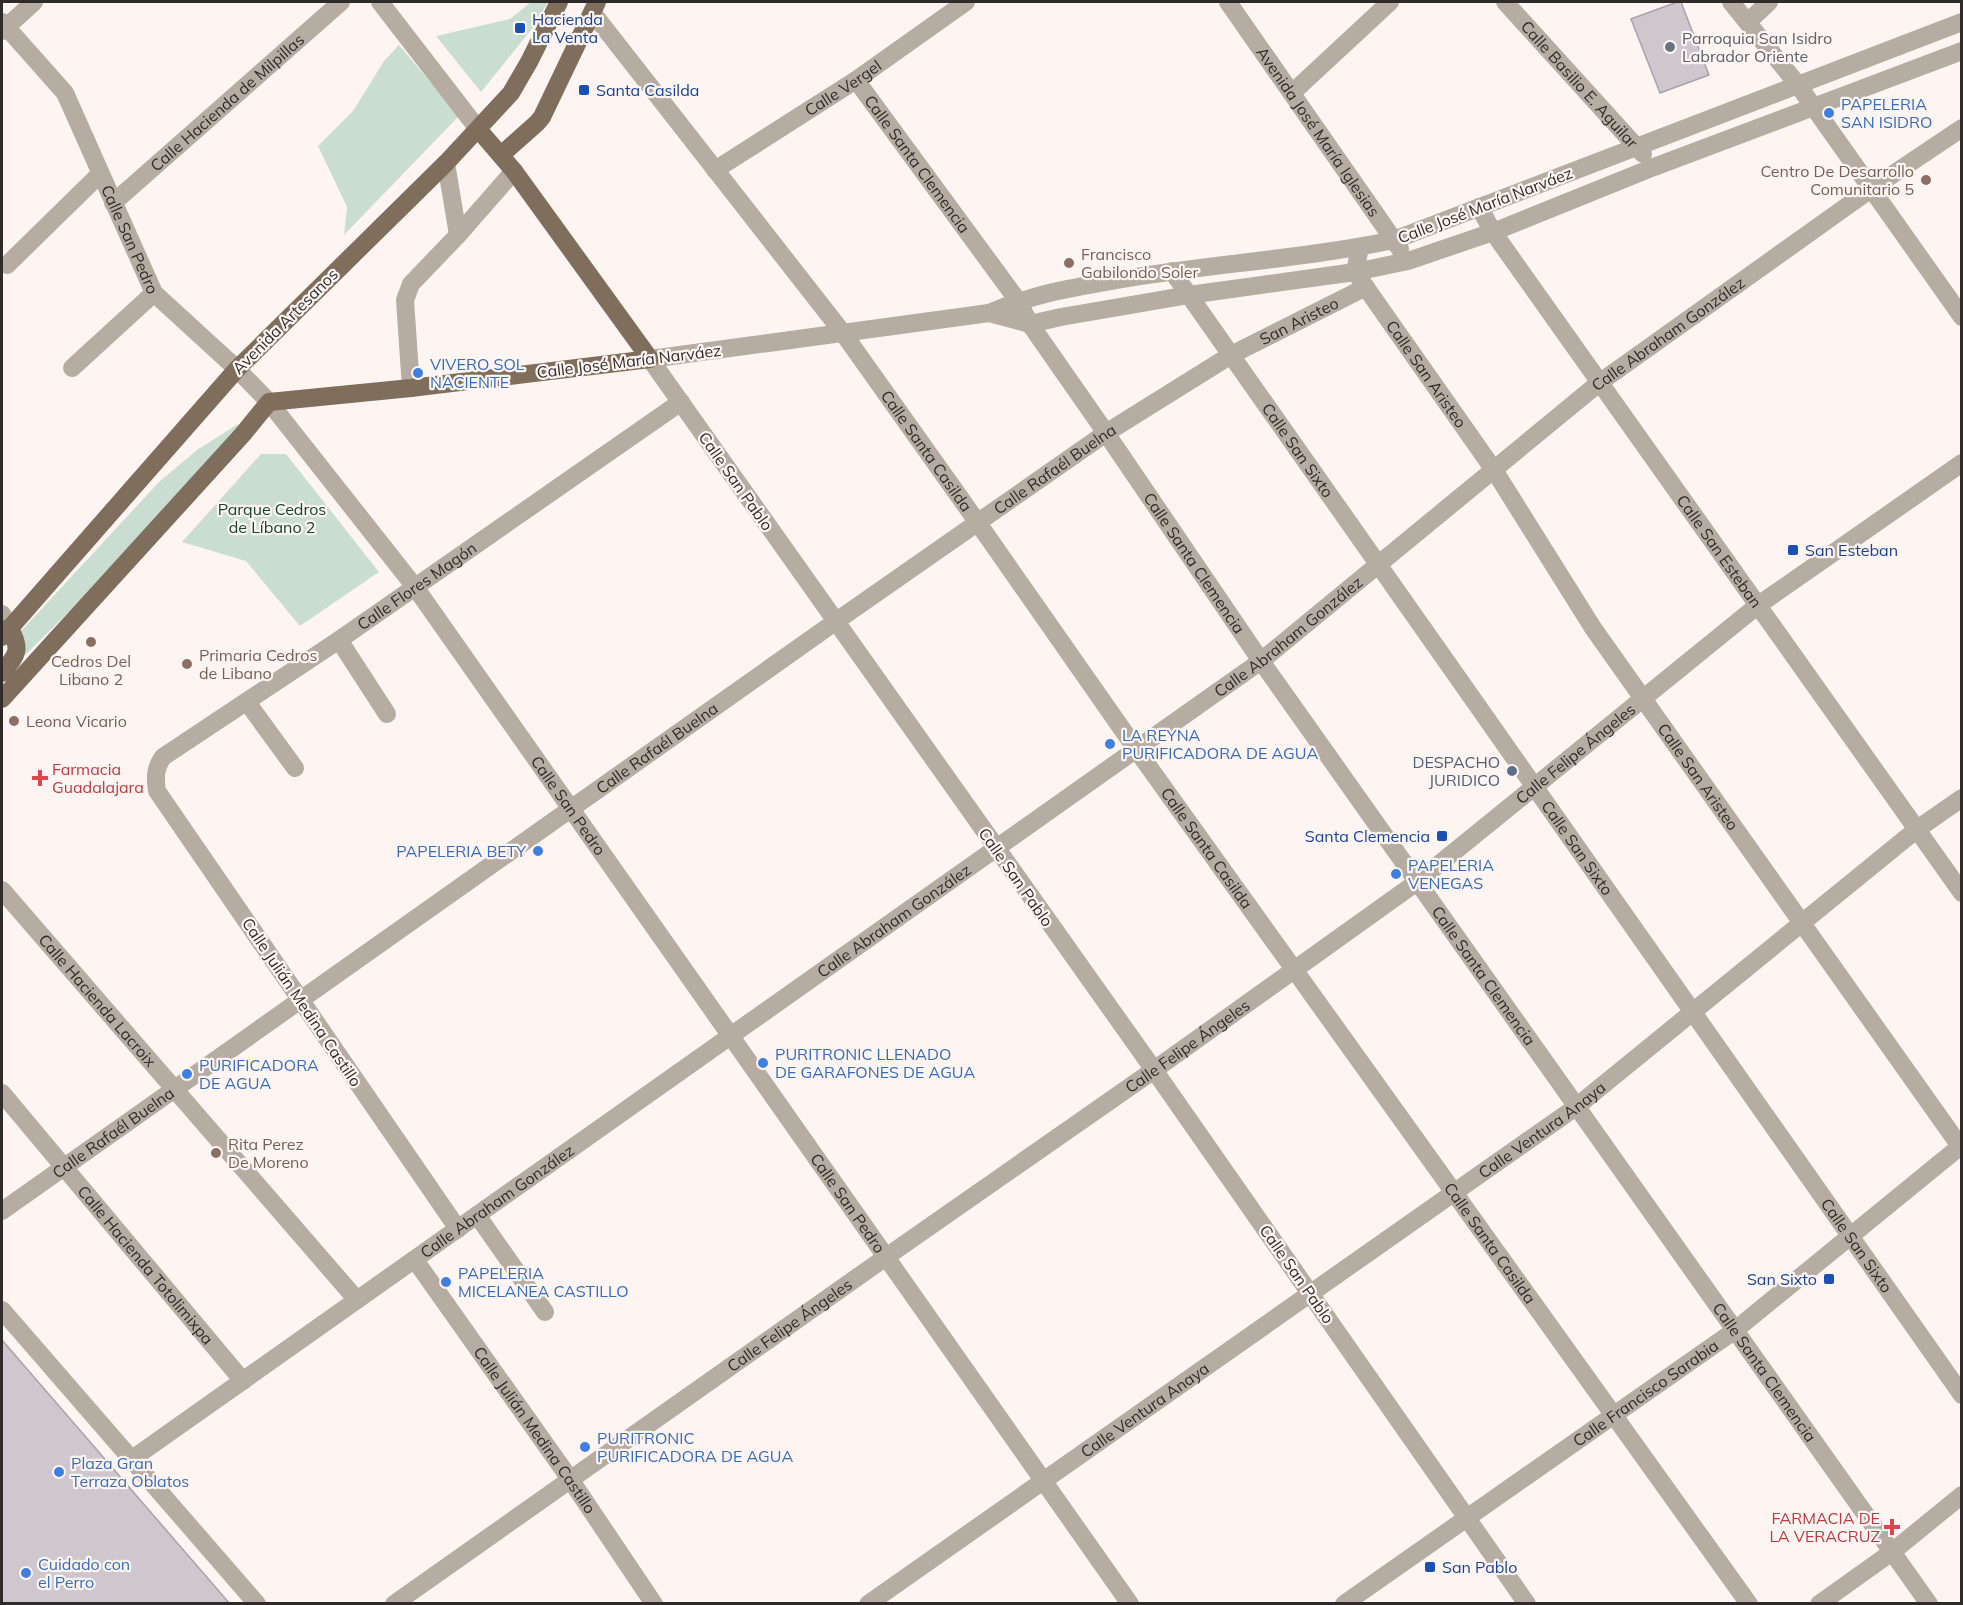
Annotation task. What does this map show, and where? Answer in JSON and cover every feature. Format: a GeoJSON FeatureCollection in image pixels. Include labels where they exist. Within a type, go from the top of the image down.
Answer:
{"type":"FeatureCollection","features":[{"type":"Feature","properties":{"kind":"main road","name":"Avenida Artesanos"},"geometry":{"type":"LineString","coordinates":[[4,626],[237,369],[446,163],[511,93],[559,2]]}},
{"type":"Feature","properties":{"kind":"main road"},"geometry":{"type":"LineString","coordinates":[[501,154],[542,117],[595,7]]}},
{"type":"Feature","properties":{"kind":"main road","name":"Calle San Pablo"},"geometry":{"type":"LineString","coordinates":[[478,129],[514,171],[650,359]]}},
{"type":"Feature","properties":{"kind":"main road","name":"Calle José María Narváez"},"geometry":{"type":"LineString","coordinates":[[269,402],[411,388],[650,359]]}},
{"type":"Feature","properties":{"kind":"main road"},"geometry":{"type":"LineString","coordinates":[[2,699],[243,434],[269,402]]}},
{"type":"Feature","properties":{"kind":"main road"},"geometry":{"type":"LineString","coordinates":[[2,673],[15,657],[18,648],[4,626]]}},
{"type":"Feature","properties":{"kind":"street"},"geometry":{"type":"LineString","coordinates":[[3,27],[34,2]]}},
{"type":"Feature","properties":{"kind":"street","name":"Calle Hacienda de Milpillas"},"geometry":{"type":"LineString","coordinates":[[113,202],[340,2]]}},
{"type":"Feature","properties":{"kind":"street"},"geometry":{"type":"LineString","coordinates":[[380,2],[478,129]]}},
{"type":"Feature","properties":{"kind":"street","name":"Calle Vergel"},"geometry":{"type":"LineString","coordinates":[[715,170],[856,80],[966,2]]}},
{"type":"Feature","properties":{"kind":"street","name":"Avenida José María Iglesias"},"geometry":{"type":"LineString","coordinates":[[1228,2],[1408,261]]}},
{"type":"Feature","properties":{"kind":"street"},"geometry":{"type":"LineString","coordinates":[[1292,93],[1390,2]]}},
{"type":"Feature","properties":{"kind":"street","name":"Calle Basilio E. Aguilar"},"geometry":{"type":"LineString","coordinates":[[1505,2],[1654,167]]}},
{"type":"Feature","properties":{"kind":"street"},"geometry":{"type":"LineString","coordinates":[[1731,2],[1815,107],[1962,317]]}},
{"type":"Feature","properties":{"kind":"street"},"geometry":{"type":"LineString","coordinates":[[1748,22],[1769,2]]}},
{"type":"Feature","properties":{"kind":"street","name":"Calle Santa Casilda"},"geometry":{"type":"LineString","coordinates":[[595,7],[715,170],[843,333],[1136,749],[1749,1604]]}},
{"type":"Feature","properties":{"kind":"street","name":"Calle José María Narváez"},"geometry":{"type":"LineString","coordinates":[[650,359],[989,313],[1018,301],[1061,289],[1172,271],[1360,247],[1394,240],[1962,22]]}},
{"type":"Feature","properties":{"kind":"street","name":"Calle San Pedro"},"geometry":{"type":"LineString","coordinates":[[3,27],[65,93],[154,293],[237,369],[269,402],[415,587],[1130,1604]]}},
{"type":"Feature","properties":{"kind":"street","name":"Calle José María Narváez"},"geometry":{"type":"LineString","coordinates":[[989,313],[1030,324],[1189,295],[1360,280],[1493,232],[1654,167],[1962,51]]}},
{"type":"Feature","properties":{"kind":"street","name":"Calle Santa Clemencia"},"geometry":{"type":"LineString","coordinates":[[856,80],[1018,301],[1030,324],[1261,661],[1929,1604]]}},
{"type":"Feature","properties":{"kind":"street","name":"Calle Abraham González"},"geometry":{"type":"LineString","coordinates":[[132,1460],[1261,661],[1599,383],[1871,189],[1962,128]]}},
{"type":"Feature","properties":{"kind":"street"},"geometry":{"type":"LineString","coordinates":[[446,163],[458,235]]}},
{"type":"Feature","properties":{"kind":"street"},"geometry":{"type":"LineString","coordinates":[[411,388],[405,300],[407,291],[514,171]]}},
{"type":"Feature","properties":{"kind":"street"},"geometry":{"type":"LineString","coordinates":[[7,265],[100,174]]}},
{"type":"Feature","properties":{"kind":"street","name":"Calle San Esteban"},"geometry":{"type":"LineString","coordinates":[[1479,207],[1493,232],[1599,383],[1962,893]]}},
{"type":"Feature","properties":{"kind":"street"},"geometry":{"type":"LineString","coordinates":[[1360,247],[1360,280]]}},
{"type":"Feature","properties":{"kind":"street","name":"Calle San Sixto"},"geometry":{"type":"LineString","coordinates":[[1172,271],[1962,1395]]}},
{"type":"Feature","properties":{"kind":"street","name":"San Aristeo"},"geometry":{"type":"LineString","coordinates":[[1231,355],[1360,280]]}},
{"type":"Feature","properties":{"kind":"street","name":"Calle San Aristeo"},"geometry":{"type":"LineString","coordinates":[[1360,280],[1494,470],[1593,628],[1961,1147]]}},
{"type":"Feature","properties":{"kind":"street"},"geometry":{"type":"LineString","coordinates":[[72,368],[154,293]]}},
{"type":"Feature","properties":{"kind":"street","name":"Calle Rafaél Buelna"},"geometry":{"type":"LineString","coordinates":[[2,1211],[1106,433],[1231,355]]}},
{"type":"Feature","properties":{"kind":"street","name":"Calle San Pablo"},"geometry":{"type":"LineString","coordinates":[[650,359],[1154,1070],[1527,1604]]}},
{"type":"Feature","properties":{"kind":"street","name":"Calle Flores Magón"},"geometry":{"type":"LineString","coordinates":[[155,771],[163,757],[339,640],[681,402]]}},
{"type":"Feature","properties":{"kind":"street","name":"Calle Felipe Ángeles"},"geometry":{"type":"LineString","coordinates":[[394,1604],[1154,1070],[1417,882],[1757,606],[1962,464]]}},
{"type":"Feature","properties":{"kind":"street"},"geometry":{"type":"LineString","coordinates":[[339,640],[387,714]]}},
{"type":"Feature","properties":{"kind":"street"},"geometry":{"type":"LineString","coordinates":[[247,702],[295,768]]}},
{"type":"Feature","properties":{"kind":"street","name":"Calle Julián Medina Castillo"},"geometry":{"type":"LineString","coordinates":[[155,771],[157,791],[458,1229]]}},
{"type":"Feature","properties":{"kind":"street","name":"Calle Ventura Anaya"},"geometry":{"type":"LineString","coordinates":[[868,1604],[1576,1107],[1916,830],[1962,798]]}},
{"type":"Feature","properties":{"kind":"street","name":"Calle Hacienda Lacroix"},"geometry":{"type":"LineString","coordinates":[[2,890],[357,1300]]}},
{"type":"Feature","properties":{"kind":"street","name":"Calle Hacienda Totolimixpa"},"geometry":{"type":"LineString","coordinates":[[2,1093],[243,1381]]}},
{"type":"Feature","properties":{"kind":"street","name":"Calle Francisco Sarabia"},"geometry":{"type":"LineString","coordinates":[[1344,1604],[1734,1331],[1961,1147]]}},
{"type":"Feature","properties":{"kind":"street"},"geometry":{"type":"LineString","coordinates":[[477,1215],[545,1312]]}},
{"type":"Feature","properties":{"kind":"street","name":"Calle Julián Medina Castillo"},"geometry":{"type":"LineString","coordinates":[[414,1260],[570,1479],[654,1604]]}},
{"type":"Feature","properties":{"kind":"street"},"geometry":{"type":"LineString","coordinates":[[2,1310],[258,1604]]}},
{"type":"Feature","properties":{"kind":"street"},"geometry":{"type":"LineString","coordinates":[[1819,1604],[1892,1552],[1962,1495]]}},
{"type":"Feature","properties":{"kind":"green space"},"geometry":{"type":"Polygon","coordinates":[[[531,2],[548,2],[535,25],[481,92],[436,36],[510,19],[531,2]]]}},
{"type":"Feature","properties":{"kind":"green space"},"geometry":{"type":"Polygon","coordinates":[[[399,45],[459,116],[344,235],[347,207],[318,146],[353,111],[384,61],[399,45]]]}},
{"type":"Feature","properties":{"kind":"green space"},"geometry":{"type":"Polygon","coordinates":[[[238,424],[237,429],[118,563],[14,666],[23,644],[22,630],[159,482],[197,450],[238,424]]]}},
{"type":"Feature","properties":{"kind":"green space","name":"Parque Cedros de Líbano 2"},"geometry":{"type":"Polygon","coordinates":[[[261,454],[286,454],[379,572],[300,626],[246,561],[182,542],[261,454]]]}},
{"type":"Feature","properties":{"kind":"building","name":"Parroquia San Isidro Labrador Oriente"},"geometry":{"type":"Polygon","coordinates":[[[1681,2],[1709,75],[1660,93],[1631,19],[1681,2]]]}},
{"type":"Feature","properties":{"kind":"building","name":"Plaza Gran Terraza Oblatos"},"geometry":{"type":"Polygon","coordinates":[[[2,1340],[230,1604],[2,1604],[2,1340]]]}},
{"type":"Feature","properties":{"kind":"place","name":"Hacienda La Venta"},"geometry":{"type":"Point","coordinates":[520,28]}},
{"type":"Feature","properties":{"kind":"place","name":"Parroquia San Isidro Labrador Oriente"},"geometry":{"type":"Point","coordinates":[1670,47]}},
{"type":"Feature","properties":{"kind":"place","name":"Santa Casilda"},"geometry":{"type":"Point","coordinates":[584,90]}},
{"type":"Feature","properties":{"kind":"place","name":"PAPELERIA SAN ISIDRO"},"geometry":{"type":"Point","coordinates":[1829,113]}},
{"type":"Feature","properties":{"kind":"place","name":"Centro De Desarrollo Comunitario 5"},"geometry":{"type":"Point","coordinates":[1926,180]}},
{"type":"Feature","properties":{"kind":"place","name":"Francisco Gabilondo Soler"},"geometry":{"type":"Point","coordinates":[1069,263]}},
{"type":"Feature","properties":{"kind":"place","name":"VIVERO SOL NACIENTE"},"geometry":{"type":"Point","coordinates":[418,373]}},
{"type":"Feature","properties":{"kind":"place","name":"San Esteban"},"geometry":{"type":"Point","coordinates":[1793,550]}},
{"type":"Feature","properties":{"kind":"place","name":"Cedros Del Libano 2"},"geometry":{"type":"Point","coordinates":[91,642]}},
{"type":"Feature","properties":{"kind":"place","name":"Primaria Cedros de Libano"},"geometry":{"type":"Point","coordinates":[187,664]}},
{"type":"Feature","properties":{"kind":"place","name":"Leona Vicario"},"geometry":{"type":"Point","coordinates":[14,721]}},
{"type":"Feature","properties":{"kind":"place","name":"LA REYNA PURIFICADORA DE AGUA"},"geometry":{"type":"Point","coordinates":[1110,744]}},
{"type":"Feature","properties":{"kind":"place","name":"DESPACHO JURIDICO"},"geometry":{"type":"Point","coordinates":[1512,771]}},
{"type":"Feature","properties":{"kind":"place","name":"Farmacia Guadalajara"},"geometry":{"type":"Point","coordinates":[40,778]}},
{"type":"Feature","properties":{"kind":"place","name":"Santa Clemencia"},"geometry":{"type":"Point","coordinates":[1442,836]}},
{"type":"Feature","properties":{"kind":"place","name":"PAPELERIA BETY"},"geometry":{"type":"Point","coordinates":[538,851]}},
{"type":"Feature","properties":{"kind":"place","name":"PAPELERIA VENEGAS"},"geometry":{"type":"Point","coordinates":[1396,874]}},
{"type":"Feature","properties":{"kind":"place","name":"PURITRONIC LLENADO DE GARAFONES DE AGUA"},"geometry":{"type":"Point","coordinates":[763,1063]}},
{"type":"Feature","properties":{"kind":"place","name":"PURIFICADORA DE AGUA"},"geometry":{"type":"Point","coordinates":[187,1074]}},
{"type":"Feature","properties":{"kind":"place","name":"Rita Perez De Moreno"},"geometry":{"type":"Point","coordinates":[216,1153]}},
{"type":"Feature","properties":{"kind":"place","name":"San Sixto"},"geometry":{"type":"Point","coordinates":[1829,1279]}},
{"type":"Feature","properties":{"kind":"place","name":"PAPELERIA MICELANEA CASTILLO"},"geometry":{"type":"Point","coordinates":[446,1282]}},
{"type":"Feature","properties":{"kind":"place","name":"PURITRONIC PURIFICADORA DE AGUA"},"geometry":{"type":"Point","coordinates":[585,1447]}},
{"type":"Feature","properties":{"kind":"place","name":"Plaza Gran Terraza Oblatos"},"geometry":{"type":"Point","coordinates":[59,1472]}},
{"type":"Feature","properties":{"kind":"place","name":"FARMACIA DE LA VERACRUZ"},"geometry":{"type":"Point","coordinates":[1892,1527]}},
{"type":"Feature","properties":{"kind":"place","name":"San Pablo"},"geometry":{"type":"Point","coordinates":[1430,1567]}},
{"type":"Feature","properties":{"kind":"place","name":"Cuidado con el Perro"},"geometry":{"type":"Point","coordinates":[26,1573]}}]}
